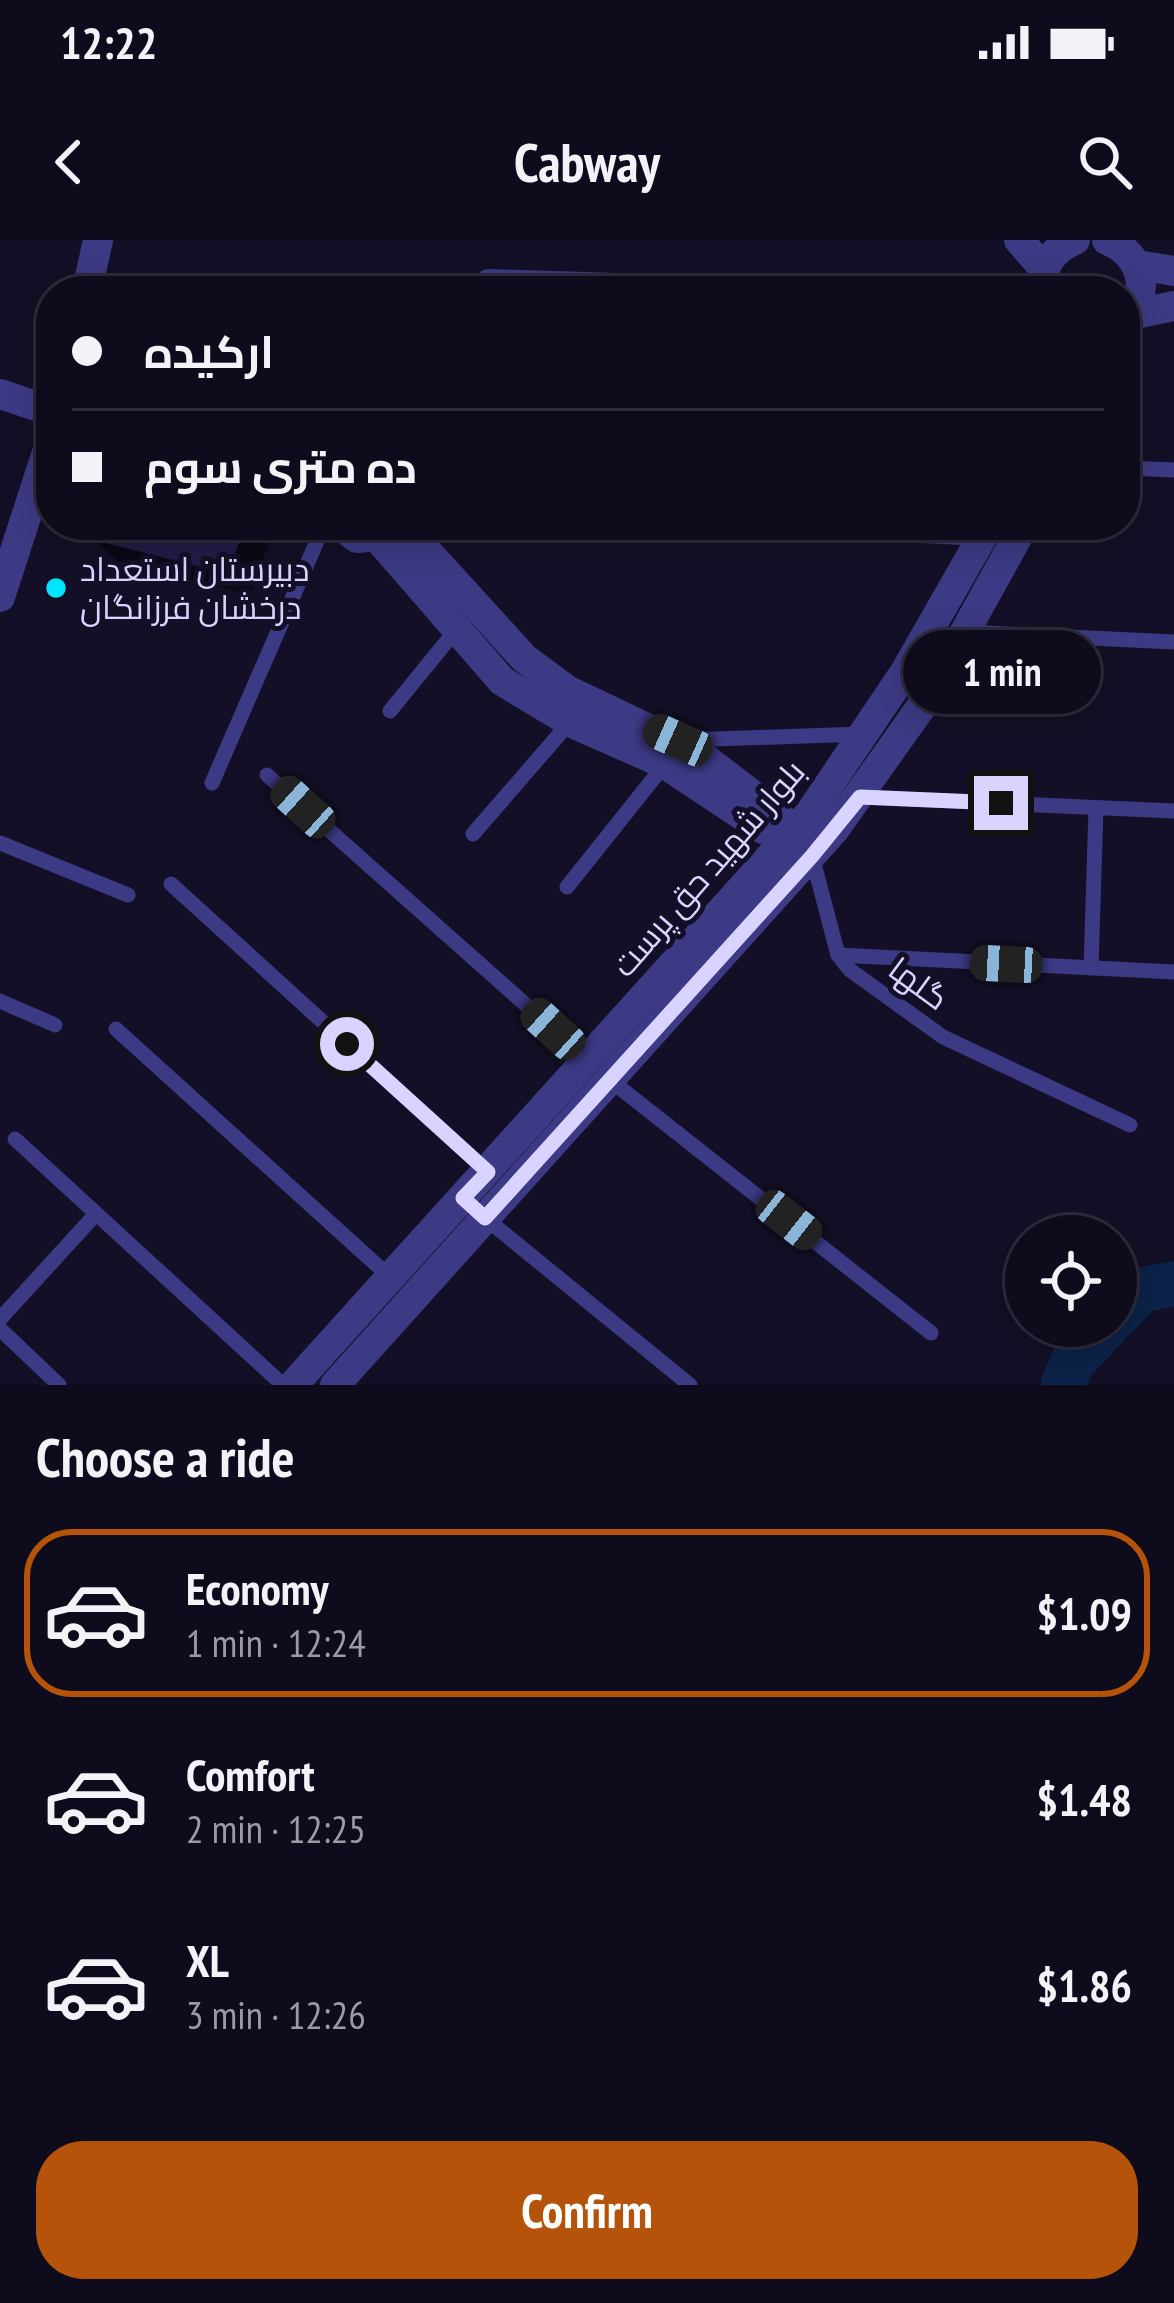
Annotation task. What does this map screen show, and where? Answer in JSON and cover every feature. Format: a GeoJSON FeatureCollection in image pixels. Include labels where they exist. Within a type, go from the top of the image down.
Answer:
{"type":"FeatureCollection","features":[{"type":"Feature","properties":{"kind":"street"},"geometry":{"type":"LineString","coordinates":[[90,276],[98,240]]}},
{"type":"Feature","properties":{"kind":"street"},"geometry":{"type":"LineString","coordinates":[[1019,240],[1041,276]]}},
{"type":"Feature","properties":{"kind":"street"},"geometry":{"type":"LineString","coordinates":[[1045,276],[1053,255],[1075,240]]}},
{"type":"Feature","properties":{"kind":"street"},"geometry":{"type":"LineString","coordinates":[[1107,240],[1127,252],[1139,276]]}},
{"type":"Feature","properties":{"kind":"street"},"geometry":{"type":"LineString","coordinates":[[1137,265],[1174,271]]}},
{"type":"Feature","properties":{"kind":"street"},"geometry":{"type":"LineString","coordinates":[[1140,317],[1174,306]]}},
{"type":"Feature","properties":{"kind":"street"},"geometry":{"type":"LineString","coordinates":[[0,394],[36,406]]}},
{"type":"Feature","properties":{"kind":"street"},"geometry":{"type":"LineString","coordinates":[[0,597],[36,486]]}},
{"type":"Feature","properties":{"kind":"street"},"geometry":{"type":"LineString","coordinates":[[397,540],[456,630],[502,681],[671,752],[778,815],[800,846]]}},
{"type":"Feature","properties":{"kind":"street"},"geometry":{"type":"LineString","coordinates":[[401,540],[578,711]]}},
{"type":"Feature","properties":{"kind":"street","name":"بلوار شهید حق پرست"},"geometry":{"type":"LineString","coordinates":[[800,846],[810,813],[981,540]]}},
{"type":"Feature","properties":{"kind":"street","name":"بلوار شهید حق پرست"},"geometry":{"type":"LineString","coordinates":[[335,1385],[474,1208],[800,846],[860,797],[931,693],[1016,540]]}},
{"type":"Feature","properties":{"kind":"street"},"geometry":{"type":"LineString","coordinates":[[937,616],[966,632]]}},
{"type":"Feature","properties":{"kind":"street","name":"بلوار شهید حق پرست"},"geometry":{"type":"LineString","coordinates":[[293,1385],[392,1278],[474,1208],[488,1172],[599,1070]]}},
{"type":"Feature","properties":{"kind":"lane"},"geometry":{"type":"LineString","coordinates":[[1140,469],[1174,470]]}},
{"type":"Feature","properties":{"kind":"lane"},"geometry":{"type":"LineString","coordinates":[[212,783],[317,540]]}},
{"type":"Feature","properties":{"kind":"lane"},"geometry":{"type":"LineString","coordinates":[[390,711],[456,630]]}},
{"type":"Feature","properties":{"kind":"lane"},"geometry":{"type":"LineString","coordinates":[[966,632],[1174,642]]}},
{"type":"Feature","properties":{"kind":"lane"},"geometry":{"type":"LineString","coordinates":[[472,834],[578,711]]}},
{"type":"Feature","properties":{"kind":"lane"},"geometry":{"type":"LineString","coordinates":[[566,887],[671,752],[863,734]]}},
{"type":"Feature","properties":{"kind":"lane"},"geometry":{"type":"LineString","coordinates":[[267,775],[599,1070],[932,1333]]}},
{"type":"Feature","properties":{"kind":"lane"},"geometry":{"type":"LineString","coordinates":[[860,797],[1174,811]]}},
{"type":"Feature","properties":{"kind":"lane"},"geometry":{"type":"LineString","coordinates":[[1091,968],[1096,808]]}},
{"type":"Feature","properties":{"kind":"lane"},"geometry":{"type":"LineString","coordinates":[[0,843],[128,895]]}},
{"type":"Feature","properties":{"kind":"lane"},"geometry":{"type":"LineString","coordinates":[[800,846],[838,955],[1174,972]]}},
{"type":"Feature","properties":{"kind":"lane"},"geometry":{"type":"LineString","coordinates":[[171,884],[488,1172]]}},
{"type":"Feature","properties":{"kind":"lane","name":"گلها"},"geometry":{"type":"LineString","coordinates":[[838,955],[850,970],[943,1037],[1130,1125]]}},
{"type":"Feature","properties":{"kind":"lane"},"geometry":{"type":"LineString","coordinates":[[0,1001],[55,1025]]}},
{"type":"Feature","properties":{"kind":"lane"},"geometry":{"type":"LineString","coordinates":[[116,1029],[392,1278]]}},
{"type":"Feature","properties":{"kind":"lane"},"geometry":{"type":"LineString","coordinates":[[15,1139],[283,1385]]}},
{"type":"Feature","properties":{"kind":"lane"},"geometry":{"type":"LineString","coordinates":[[474,1208],[690,1385]]}},
{"type":"Feature","properties":{"kind":"lane"},"geometry":{"type":"LineString","coordinates":[[0,1319],[95,1215]]}},
{"type":"Feature","properties":{"kind":"lane"},"geometry":{"type":"LineString","coordinates":[[0,1329],[59,1385]]}},
{"type":"Feature","properties":{"kind":"building"},"geometry":{"type":"Polygon","coordinates":[[[94,540],[240,540],[228,574],[94,540]]]}},
{"type":"Feature","properties":{"kind":"waterway"},"geometry":{"type":"LineString","coordinates":[[1137,1294],[1174,1284]]}},
{"type":"Feature","properties":{"kind":"waterway"},"geometry":{"type":"LineString","coordinates":[[1063,1385],[1072,1363],[1087,1347]]}},
{"type":"Feature","properties":{"kind":"place","name":"دبیرستان استعداد درخشان فرزانگان"},"geometry":{"type":"Point","coordinates":[56,588]}},
{"type":"Feature","properties":{"kind":"route"},"geometry":{"type":"LineString","coordinates":[[347,1044],[488,1172],[463,1198],[485,1218],[860,797],[1001,803]]}}]}
